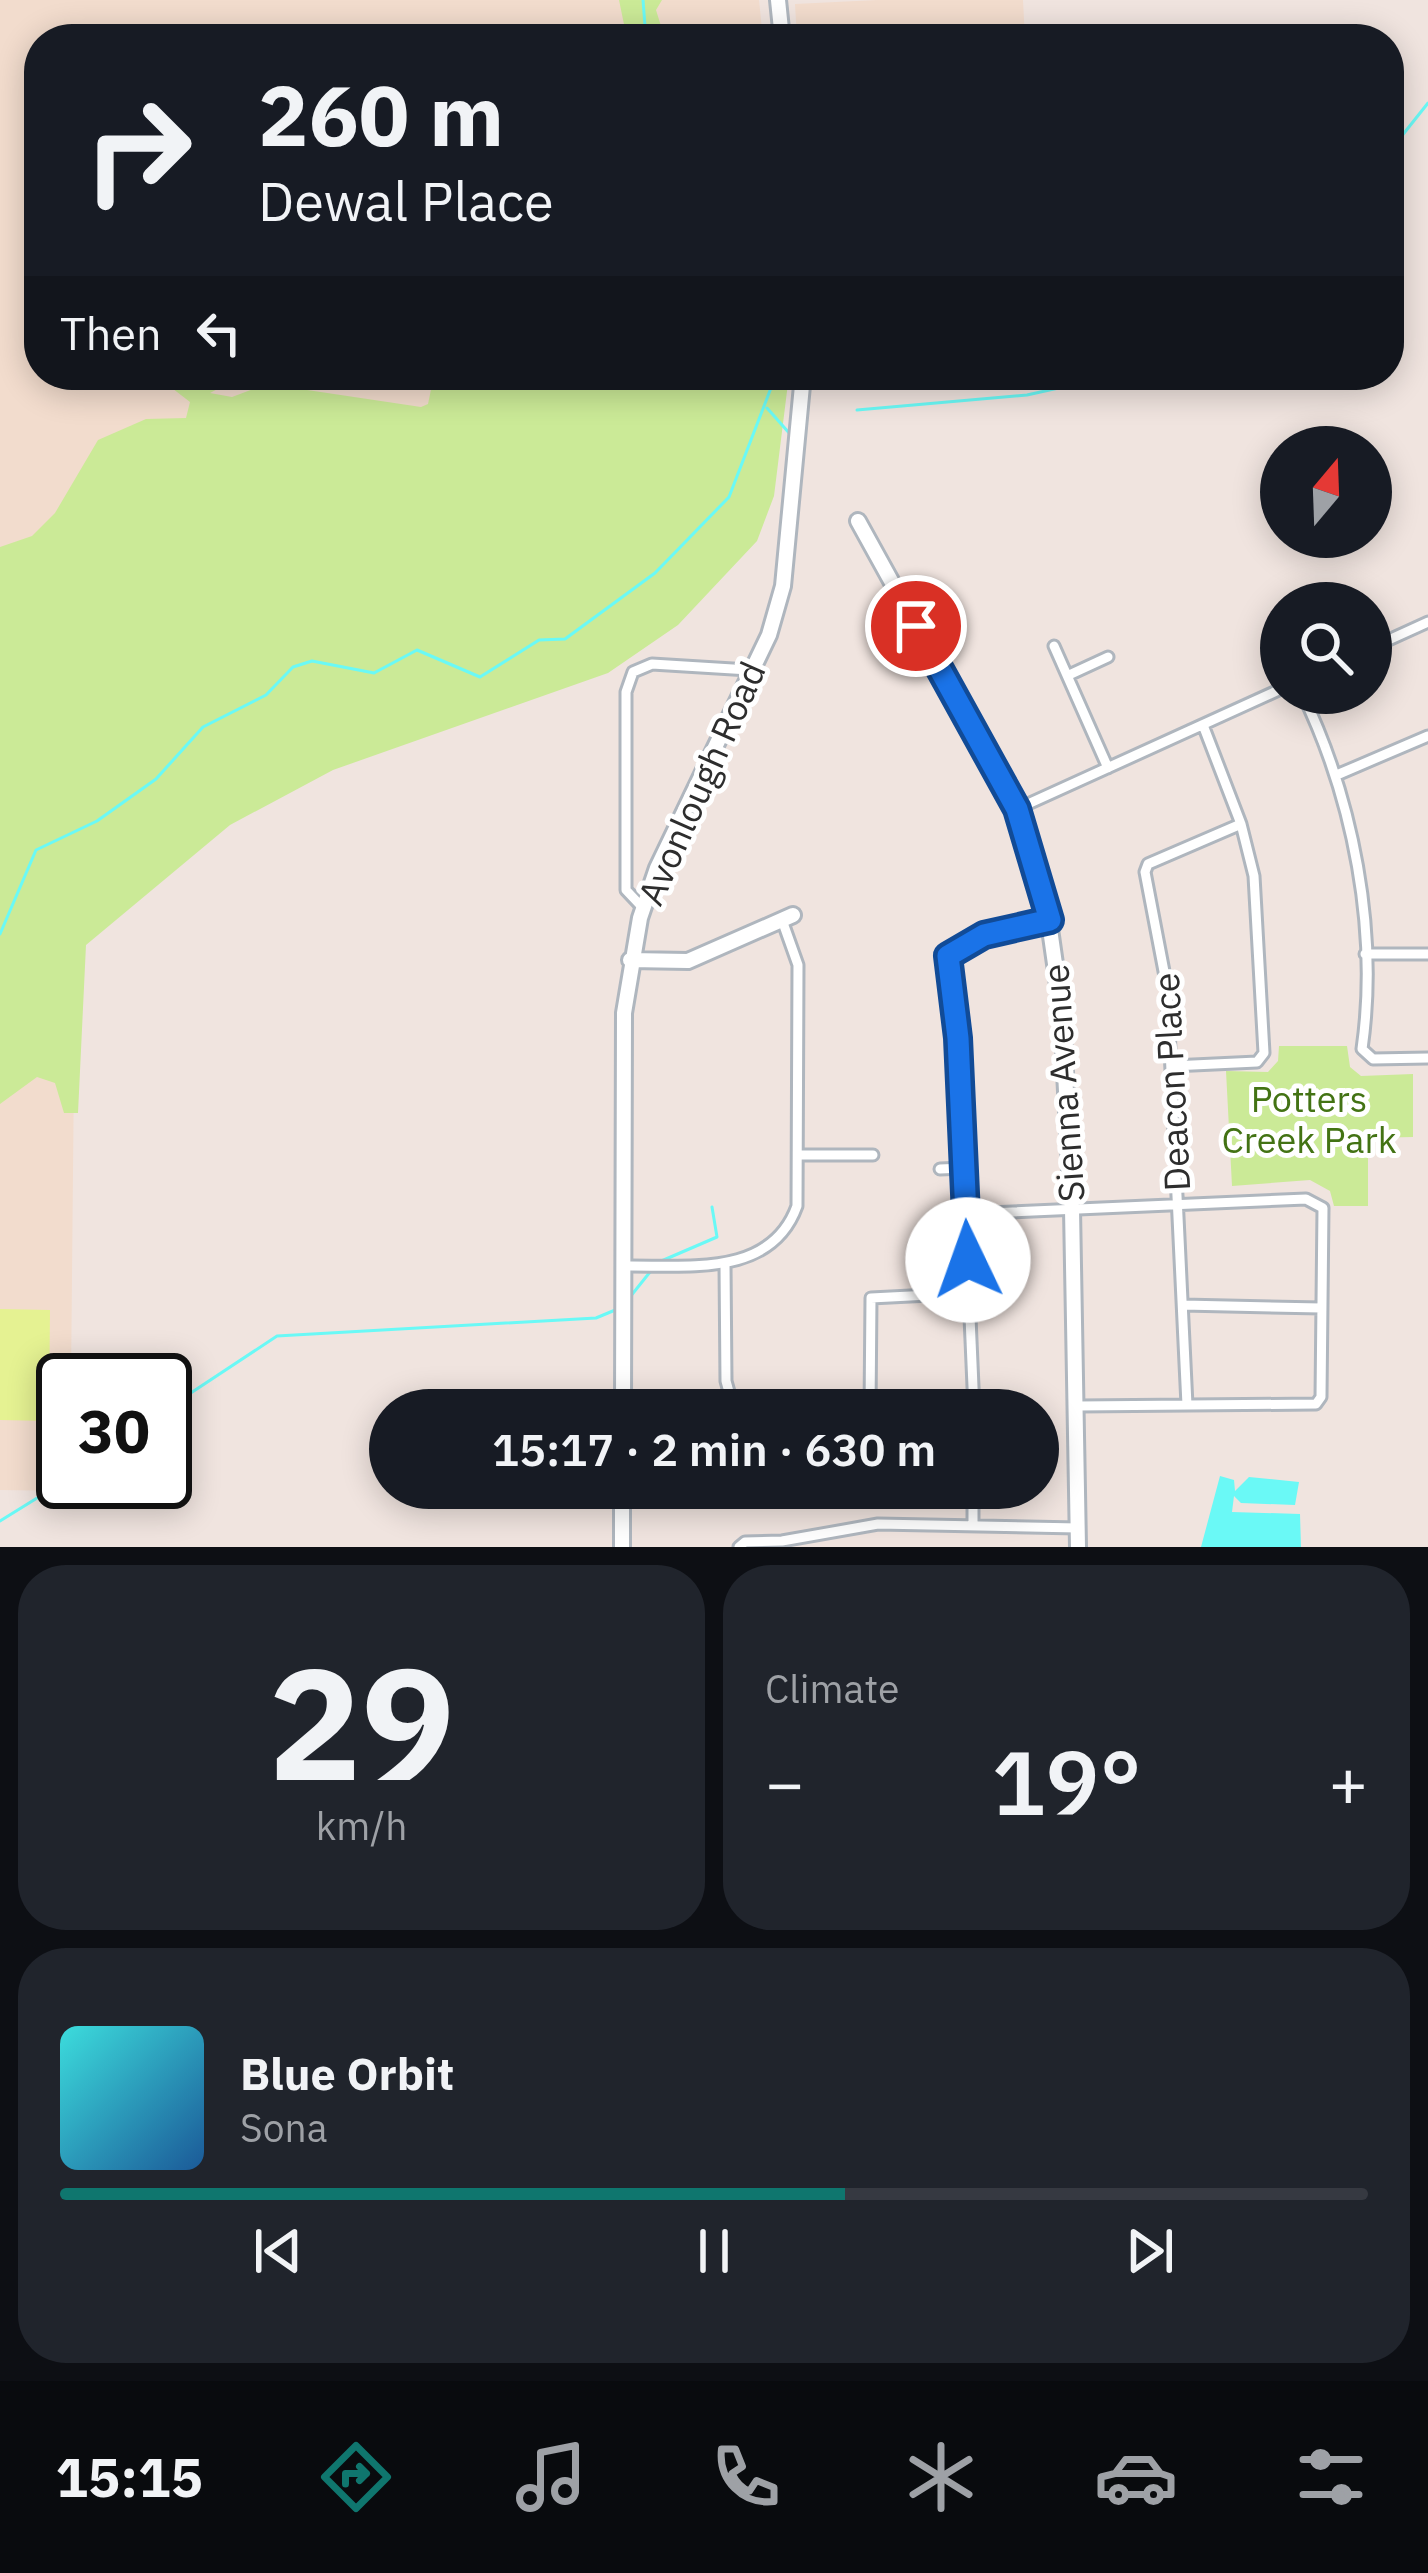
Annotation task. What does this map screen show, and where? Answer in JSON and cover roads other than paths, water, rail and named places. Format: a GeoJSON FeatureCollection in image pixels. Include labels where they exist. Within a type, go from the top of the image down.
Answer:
{"type":"FeatureCollection","features":[{"type":"Feature","properties":{"kind":"street","name":"Avonlough Road"},"geometry":{"type":"LineString","coordinates":[[623,1389],[623,1022],[631,960],[643,908],[749,670],[770,635],[783,586],[802,390]]}},
{"type":"Feature","properties":{"kind":"street","name":"Sienna Avenue"},"geometry":{"type":"LineString","coordinates":[[858,521],[1017,809],[1050,920],[1062,1013],[1072,1208],[1078,1547]]}},
{"type":"Feature","properties":{"kind":"street"},"geometry":{"type":"LineString","coordinates":[[1392,638],[1428,622]]}},
{"type":"Feature","properties":{"kind":"street"},"geometry":{"type":"LineString","coordinates":[[1054,646],[1108,768]]}},
{"type":"Feature","properties":{"kind":"street"},"geometry":{"type":"LineString","coordinates":[[1069,674],[1108,657]]}},
{"type":"Feature","properties":{"kind":"street"},"geometry":{"type":"LineString","coordinates":[[643,908],[626,890],[626,692],[633,672],[652,664],[749,670]]}},
{"type":"Feature","properties":{"kind":"street"},"geometry":{"type":"LineString","coordinates":[[1017,809],[1260,699]]}},
{"type":"Feature","properties":{"kind":"street"},"geometry":{"type":"LineString","coordinates":[[1312,714],[1339,774],[1365,954],[1364,1054],[1428,1058]]}},
{"type":"Feature","properties":{"kind":"street"},"geometry":{"type":"LineString","coordinates":[[1172,1066],[1257,1061],[1264,1053],[1260,918],[1241,824],[1203,725]]}},
{"type":"Feature","properties":{"kind":"street"},"geometry":{"type":"LineString","coordinates":[[1339,774],[1428,736]]}},
{"type":"Feature","properties":{"kind":"street","name":"Deacon Place"},"geometry":{"type":"LineString","coordinates":[[1186,1405],[1164,958],[1145,867],[1241,824]]}},
{"type":"Feature","properties":{"kind":"street"},"geometry":{"type":"LineString","coordinates":[[624,1266],[725,1265],[755,1254],[789,1228],[797,1206],[798,965],[788,918],[688,961],[631,960]]}},
{"type":"Feature","properties":{"kind":"street"},"geometry":{"type":"LineString","coordinates":[[973,1389],[964,1168],[948,956],[984,935],[1050,920]]}},
{"type":"Feature","properties":{"kind":"street"},"geometry":{"type":"LineString","coordinates":[[1365,954],[1428,954]]}},
{"type":"Feature","properties":{"kind":"street"},"geometry":{"type":"LineString","coordinates":[[798,1155],[873,1155]]}},
{"type":"Feature","properties":{"kind":"street"},"geometry":{"type":"LineString","coordinates":[[940,1169],[964,1168]]}},
{"type":"Feature","properties":{"kind":"street"},"geometry":{"type":"LineString","coordinates":[[966,1214],[1306,1199],[1323,1208],[1321,1396],[1316,1404],[1079,1406]]}},
{"type":"Feature","properties":{"kind":"street"},"geometry":{"type":"LineString","coordinates":[[725,1265],[728,1389]]}},
{"type":"Feature","properties":{"kind":"street"},"geometry":{"type":"LineString","coordinates":[[870,1389],[871,1298],[969,1293]]}},
{"type":"Feature","properties":{"kind":"street"},"geometry":{"type":"LineString","coordinates":[[1183,1305],[1321,1308]]}},
{"type":"Feature","properties":{"kind":"street"},"geometry":{"type":"LineString","coordinates":[[622,1509],[622,1547]]}},
{"type":"Feature","properties":{"kind":"street"},"geometry":{"type":"LineString","coordinates":[[973,1509],[973,1526]]}},
{"type":"Feature","properties":{"kind":"street"},"geometry":{"type":"LineString","coordinates":[[739,1547],[745,1542],[782,1541],[860,1526],[1078,1528]]}},
{"type":"Feature","properties":{"kind":"water"},"geometry":{"type":"Polygon","coordinates":[[[1220,1476],[1234,1480],[1235,1491],[1249,1477],[1299,1482],[1295,1505],[1241,1503],[1234,1496],[1232,1512],[1300,1514],[1301,1547],[1201,1547],[1220,1476]]]}},
{"type":"Feature","properties":{"kind":"waterway"},"geometry":{"type":"LineString","coordinates":[[643,0],[645,24]]}},
{"type":"Feature","properties":{"kind":"waterway"},"geometry":{"type":"LineString","coordinates":[[1404,133],[1428,103]]}},
{"type":"Feature","properties":{"kind":"waterway"},"geometry":{"type":"LineString","coordinates":[[0,934],[36,850],[97,821],[156,779],[203,727],[266,695],[293,667],[312,661],[374,673],[417,650],[480,677],[539,640],[565,639],[655,573],[729,497],[770,390]]}},
{"type":"Feature","properties":{"kind":"waterway"},"geometry":{"type":"LineString","coordinates":[[857,410],[1050,390]]}},
{"type":"Feature","properties":{"kind":"waterway"},"geometry":{"type":"LineString","coordinates":[[767,408],[790,434]]}},
{"type":"Feature","properties":{"kind":"waterway"},"geometry":{"type":"LineString","coordinates":[[659,1262],[717,1237],[712,1207]]}},
{"type":"Feature","properties":{"kind":"waterway"},"geometry":{"type":"LineString","coordinates":[[630,1297],[650,1272]]}},
{"type":"Feature","properties":{"kind":"waterway"},"geometry":{"type":"LineString","coordinates":[[192,1392],[277,1336],[596,1318],[620,1308]]}},
{"type":"Feature","properties":{"kind":"waterway"},"geometry":{"type":"LineString","coordinates":[[0,1521],[36,1499]]}},
{"type":"Feature","properties":{"kind":"park label","name":"Potters Creek Park"},"geometry":{"type":"Point","coordinates":[1309,1118]}}]}
